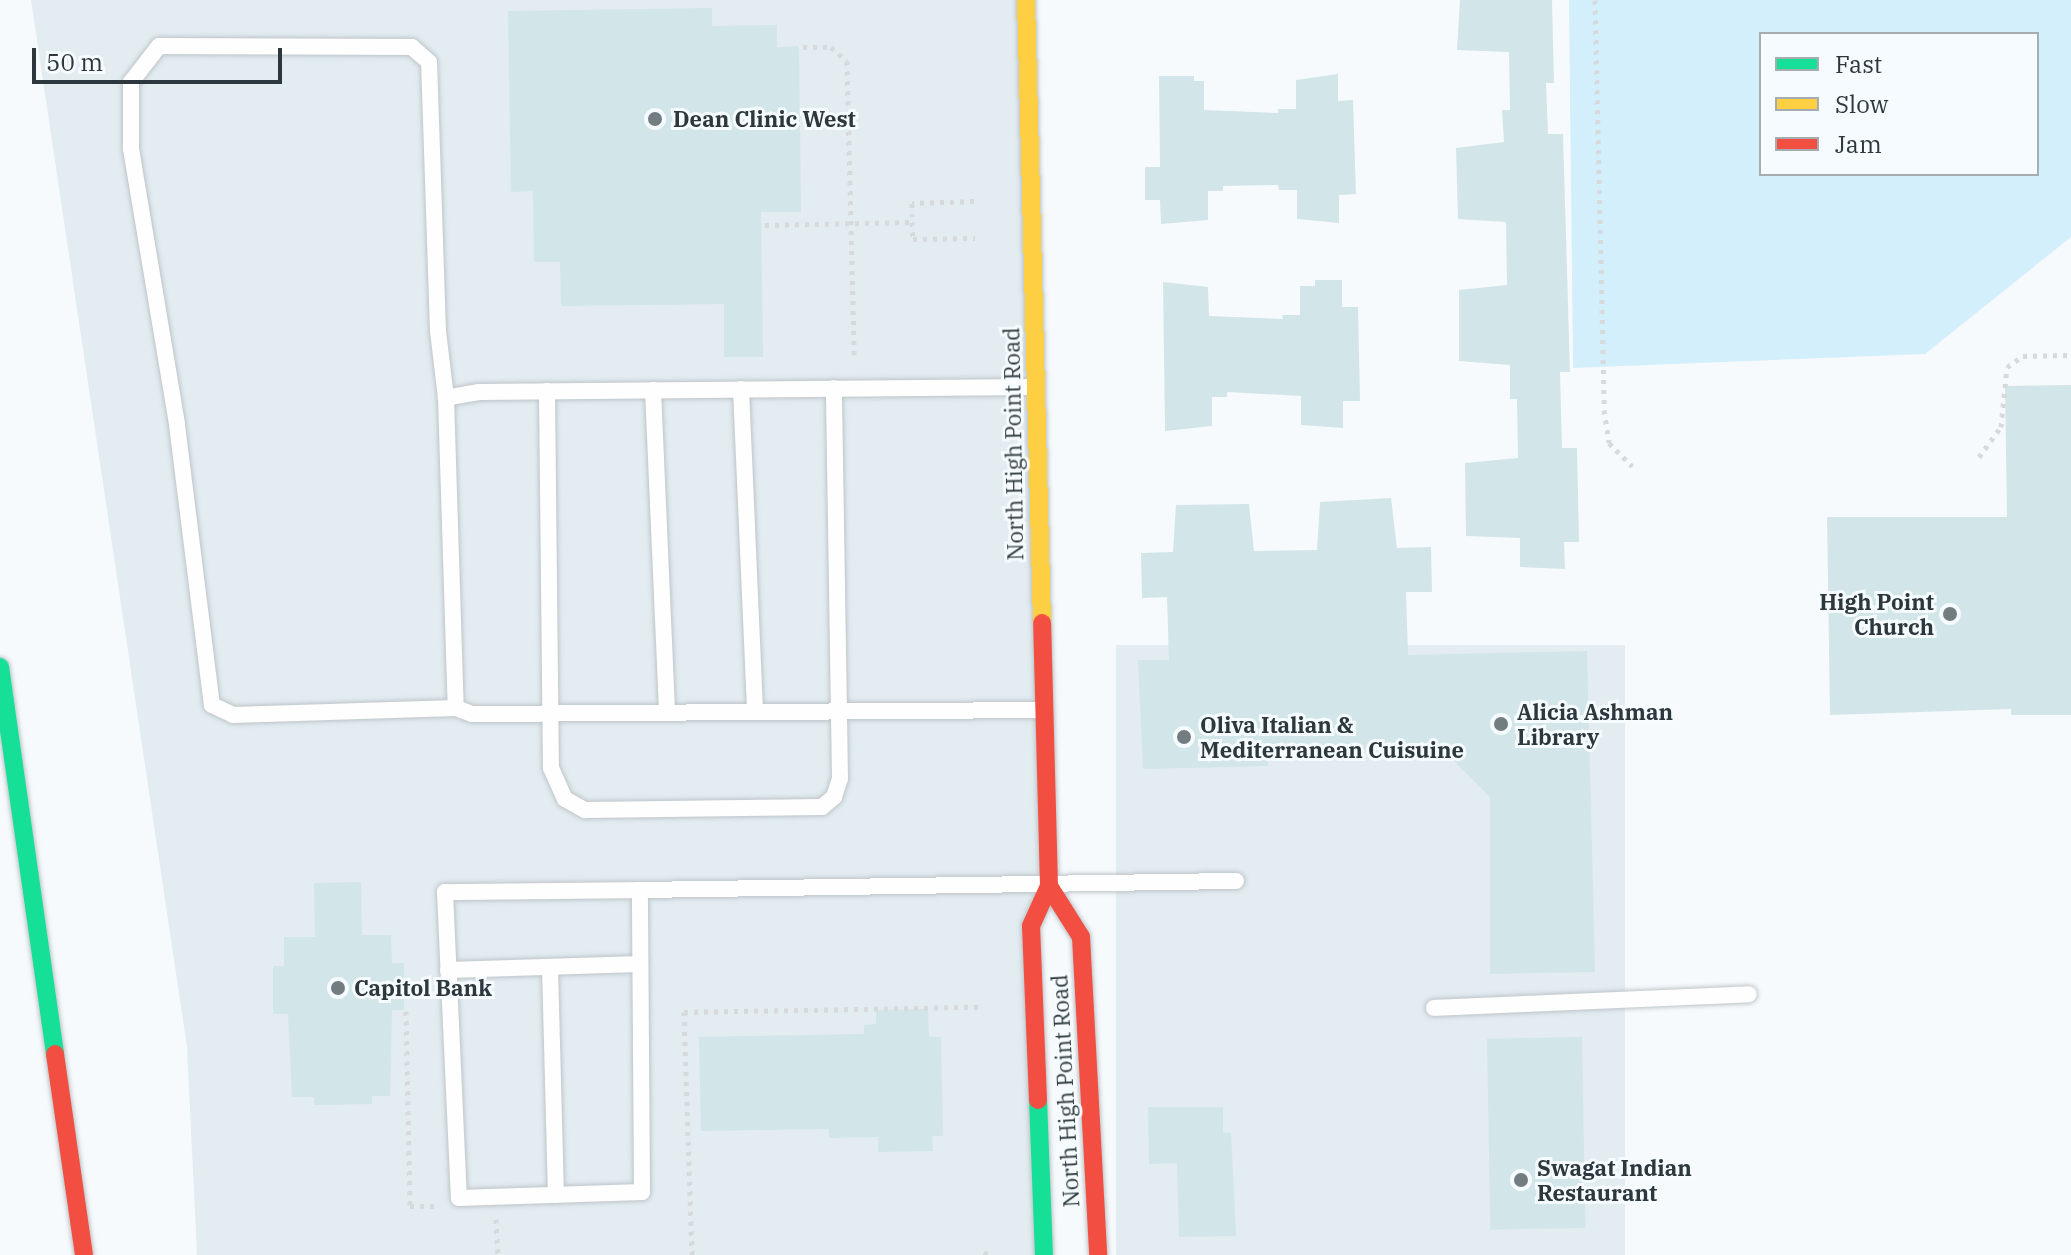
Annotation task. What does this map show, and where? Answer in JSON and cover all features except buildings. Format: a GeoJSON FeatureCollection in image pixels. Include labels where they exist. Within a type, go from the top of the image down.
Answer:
{"type":"FeatureCollection","features":[{"type":"Feature","properties":{"kind":"main road","name":"North High Point Road"},"geometry":{"type":"LineString","coordinates":[[1026,0],[1042,710],[1049,886],[1031,926],[1044,1255]]}},
{"type":"Feature","properties":{"kind":"main road"},"geometry":{"type":"LineString","coordinates":[[0,667],[84,1255]]}},
{"type":"Feature","properties":{"kind":"main road","name":"North High Point Road"},"geometry":{"type":"LineString","coordinates":[[1049,886],[1081,937],[1098,1255]]}},
{"type":"Feature","properties":{"kind":"lane"},"geometry":{"type":"LineString","coordinates":[[456,708],[446,398],[437,315],[429,62],[412,47],[159,46],[131,82],[131,149],[177,425],[212,705],[233,715],[456,708],[472,714],[837,709],[1042,710]]}},
{"type":"Feature","properties":{"kind":"lane"},"geometry":{"type":"LineString","coordinates":[[446,398],[479,392],[1037,387]]}},
{"type":"Feature","properties":{"kind":"lane"},"geometry":{"type":"LineString","coordinates":[[547,391],[555,786],[565,799],[585,810],[822,807],[834,797],[840,778],[834,388]]}},
{"type":"Feature","properties":{"kind":"lane"},"geometry":{"type":"LineString","coordinates":[[741,389],[755,710]]}},
{"type":"Feature","properties":{"kind":"lane"},"geometry":{"type":"LineString","coordinates":[[653,390],[667,712]]}},
{"type":"Feature","properties":{"kind":"lane"},"geometry":{"type":"LineString","coordinates":[[640,890],[642,1192],[459,1198],[445,892],[1236,881]]}},
{"type":"Feature","properties":{"kind":"lane"},"geometry":{"type":"LineString","coordinates":[[448,970],[640,964]]}},
{"type":"Feature","properties":{"kind":"lane"},"geometry":{"type":"LineString","coordinates":[[550,967],[556,1195]]}},
{"type":"Feature","properties":{"kind":"lane"},"geometry":{"type":"LineString","coordinates":[[1434,1008],[1749,994]]}},
{"type":"Feature","properties":{"kind":"path"},"geometry":{"type":"LineString","coordinates":[[1595,0],[1604,410],[1609,443],[1632,466]]}},
{"type":"Feature","properties":{"kind":"path"},"geometry":{"type":"LineString","coordinates":[[803,47],[831,47],[847,61],[854,357]]}},
{"type":"Feature","properties":{"kind":"path"},"geometry":{"type":"LineString","coordinates":[[974,201],[912,203],[912,222],[913,239],[975,238]]}},
{"type":"Feature","properties":{"kind":"path"},"geometry":{"type":"LineString","coordinates":[[765,225],[912,222]]}},
{"type":"Feature","properties":{"kind":"path"},"geometry":{"type":"LineString","coordinates":[[1979,457],[2001,427],[2007,367],[2023,356],[2071,355]]}},
{"type":"Feature","properties":{"kind":"path"},"geometry":{"type":"LineString","coordinates":[[692,1255],[684,1012],[980,1007]]}},
{"type":"Feature","properties":{"kind":"shaded area"},"geometry":{"type":"Polygon","coordinates":[[[31,0],[1026,0],[1044,1255],[197,1255],[187,1047],[31,0]]]}},
{"type":"Feature","properties":{"kind":"shaded area"},"geometry":{"type":"Polygon","coordinates":[[[1569,0],[2071,0],[2071,237],[1925,354],[1573,368],[1569,0]]]}},
{"type":"Feature","properties":{"kind":"shaded area"},"geometry":{"type":"Polygon","coordinates":[[[1116,645],[1625,645],[1625,1255],[1116,1255],[1116,645]]]}},
{"type":"Feature","properties":{"kind":"traffic: fast"},"geometry":{"type":"LineString","coordinates":[[0,667],[55,1054]]}},
{"type":"Feature","properties":{"kind":"traffic: fast"},"geometry":{"type":"LineString","coordinates":[[1038,1100],[1044,1255]]}},
{"type":"Feature","properties":{"kind":"traffic: slow"},"geometry":{"type":"LineString","coordinates":[[1026,0],[1042,623]]}},
{"type":"Feature","properties":{"kind":"traffic: jam"},"geometry":{"type":"LineString","coordinates":[[1038,1100],[1031,926],[1049,886],[1042,623]]}},
{"type":"Feature","properties":{"kind":"traffic: jam"},"geometry":{"type":"LineString","coordinates":[[1049,886],[1081,937],[1098,1255]]}},
{"type":"Feature","properties":{"kind":"traffic: jam"},"geometry":{"type":"LineString","coordinates":[[55,1054],[84,1255]]}},
{"type":"Feature","properties":{"kind":"place","name":"Dean Clinic West"},"geometry":{"type":"Point","coordinates":[655,119]}},
{"type":"Feature","properties":{"kind":"place","name":"High Point Church"},"geometry":{"type":"Point","coordinates":[1950,614]}},
{"type":"Feature","properties":{"kind":"place","name":"Alicia Ashman Library"},"geometry":{"type":"Point","coordinates":[1501,724]}},
{"type":"Feature","properties":{"kind":"place","name":"Oliva Italian & Mediterranean Cuisuine"},"geometry":{"type":"Point","coordinates":[1184,737]}},
{"type":"Feature","properties":{"kind":"place","name":"Capitol Bank"},"geometry":{"type":"Point","coordinates":[338,988]}},
{"type":"Feature","properties":{"kind":"place","name":"Swagat Indian Restaurant"},"geometry":{"type":"Point","coordinates":[1521,1180]}}]}
